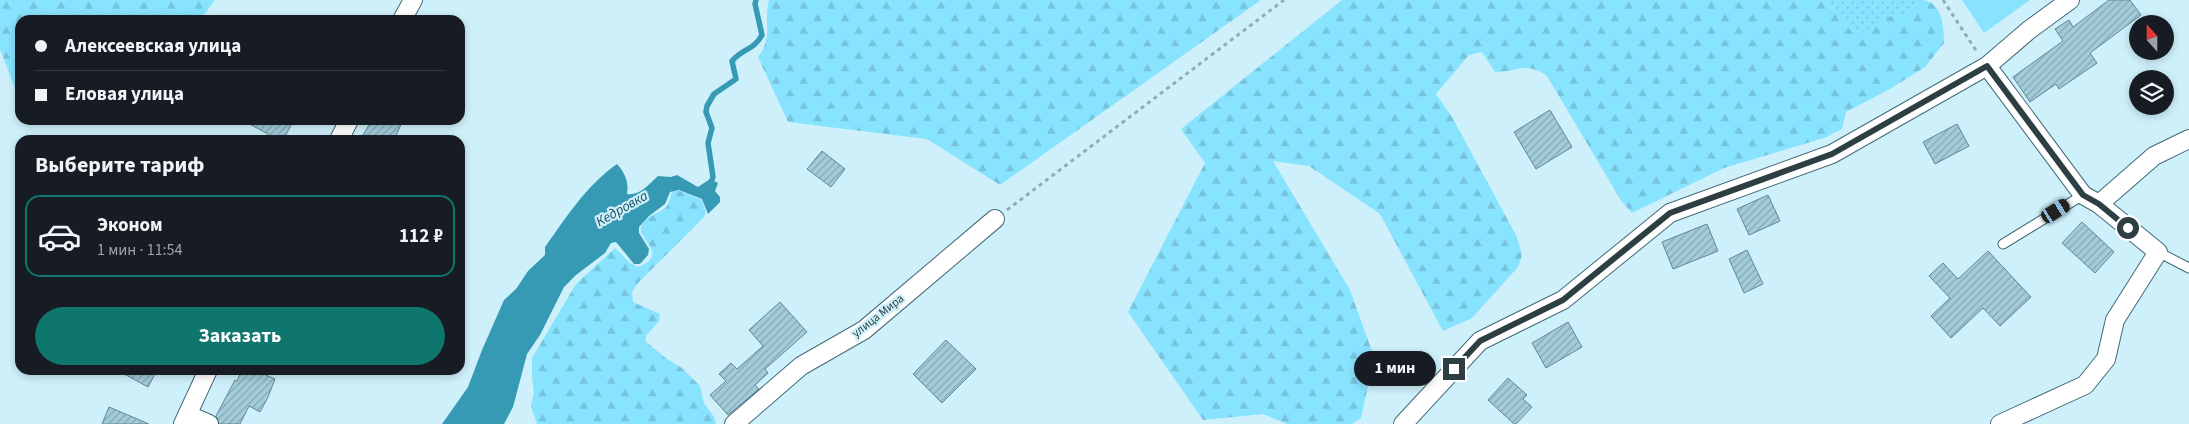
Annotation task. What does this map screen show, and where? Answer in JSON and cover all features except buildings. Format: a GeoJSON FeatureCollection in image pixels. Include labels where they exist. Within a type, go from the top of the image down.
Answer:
{"type":"FeatureCollection","features":[{"type":"Feature","properties":{"kind":"street"},"geometry":{"type":"LineString","coordinates":[[405,15],[413,0]]}},
{"type":"Feature","properties":{"kind":"street"},"geometry":{"type":"LineString","coordinates":[[1403,424],[1480,341],[1563,300],[1670,213],[1832,154],[1987,66],[2029,30],[2070,0]]}},
{"type":"Feature","properties":{"kind":"street"},"geometry":{"type":"LineString","coordinates":[[1987,66],[2083,195],[2099,204],[2158,252],[2115,320],[2106,359],[2084,385],[2000,424]]}},
{"type":"Feature","properties":{"kind":"street"},"geometry":{"type":"LineString","coordinates":[[2099,204],[2154,156],[2189,140]]}},
{"type":"Feature","properties":{"kind":"street","name":"улица Мира"},"geometry":{"type":"LineString","coordinates":[[734,424],[801,366],[864,330],[995,219]]}},
{"type":"Feature","properties":{"kind":"street"},"geometry":{"type":"LineString","coordinates":[[206,375],[186,419],[209,424]]}},
{"type":"Feature","properties":{"kind":"lane"},"geometry":{"type":"LineString","coordinates":[[2003,244],[2083,195]]}},
{"type":"Feature","properties":{"kind":"lane"},"geometry":{"type":"LineString","coordinates":[[2158,252],[2189,268]]}},
{"type":"Feature","properties":{"kind":"path"},"geometry":{"type":"LineString","coordinates":[[995,219],[1284,0]]}},
{"type":"Feature","properties":{"kind":"path"},"geometry":{"type":"LineString","coordinates":[[1943,0],[1987,66]]}},
{"type":"Feature","properties":{"kind":"green space"},"geometry":{"type":"Polygon","coordinates":[[[0,0],[215,0],[204,15],[15,15],[15,88],[0,49],[0,0]]]}},
{"type":"Feature","properties":{"kind":"green space"},"geometry":{"type":"Polygon","coordinates":[[[769,0],[1261,0],[1000,185],[927,139],[788,122],[758,57],[766,42],[769,0]]]}},
{"type":"Feature","properties":{"kind":"green space"},"geometry":{"type":"Polygon","coordinates":[[[1342,0],[1824,0],[1851,30],[1865,33],[1892,15],[1905,15],[1920,0],[1933,4],[1937,9],[1942,22],[1944,43],[1925,67],[1890,89],[1846,112],[1842,129],[1824,138],[1724,168],[1632,213],[1622,202],[1547,76],[1527,68],[1495,72],[1482,52],[1469,55],[1436,94],[1452,117],[1517,237],[1522,255],[1518,267],[1472,318],[1443,331],[1380,214],[1309,166],[1273,161],[1350,290],[1374,357],[1361,418],[1352,424],[1287,424],[1263,414],[1203,420],[1128,312],[1205,163],[1181,129],[1342,0]]]}},
{"type":"Feature","properties":{"kind":"green space"},"geometry":{"type":"Polygon","coordinates":[[[1824,0],[1920,0],[1905,15],[1892,15],[1865,33],[1851,30],[1824,0]]]}},
{"type":"Feature","properties":{"kind":"green space"},"geometry":{"type":"Polygon","coordinates":[[[1962,0],[2030,0],[1984,33],[1962,0]]]}},
{"type":"Feature","properties":{"kind":"green space"},"geometry":{"type":"Polygon","coordinates":[[[673,191],[680,191],[702,200],[706,213],[638,283],[632,292],[633,302],[660,314],[659,321],[646,336],[646,342],[682,368],[700,386],[704,403],[714,417],[716,424],[537,424],[531,406],[534,393],[532,358],[576,284],[615,248],[630,263],[638,267],[652,257],[650,247],[641,232],[641,227],[649,218],[667,206],[673,191]]]}},
{"type":"Feature","properties":{"kind":"water"},"geometry":{"type":"Polygon","coordinates":[[[617,164],[626,178],[627,194],[640,191],[658,176],[671,177],[677,175],[698,187],[710,179],[718,183],[715,191],[720,197],[720,202],[708,214],[702,199],[679,190],[670,192],[665,204],[649,216],[639,227],[639,233],[649,249],[648,255],[640,264],[634,264],[616,242],[611,243],[605,253],[576,275],[564,287],[540,335],[527,354],[513,407],[504,424],[442,424],[468,387],[504,300],[516,289],[528,271],[545,255],[545,247],[586,192],[617,164]]]}},
{"type":"Feature","properties":{"kind":"waterway","name":"Кедровка"},"geometry":{"type":"LineString","coordinates":[[710,186],[713,177],[708,143],[712,128],[706,112],[707,106],[714,94],[736,79],[732,61],[755,44],[762,35],[755,4],[756,0]]}},
{"type":"Feature","properties":{"kind":"route"},"geometry":{"type":"LineString","coordinates":[[1454,369],[1480,341],[1563,300],[1670,213],[1832,154],[1987,66],[2083,195],[2099,204],[2128,228]]}}]}
